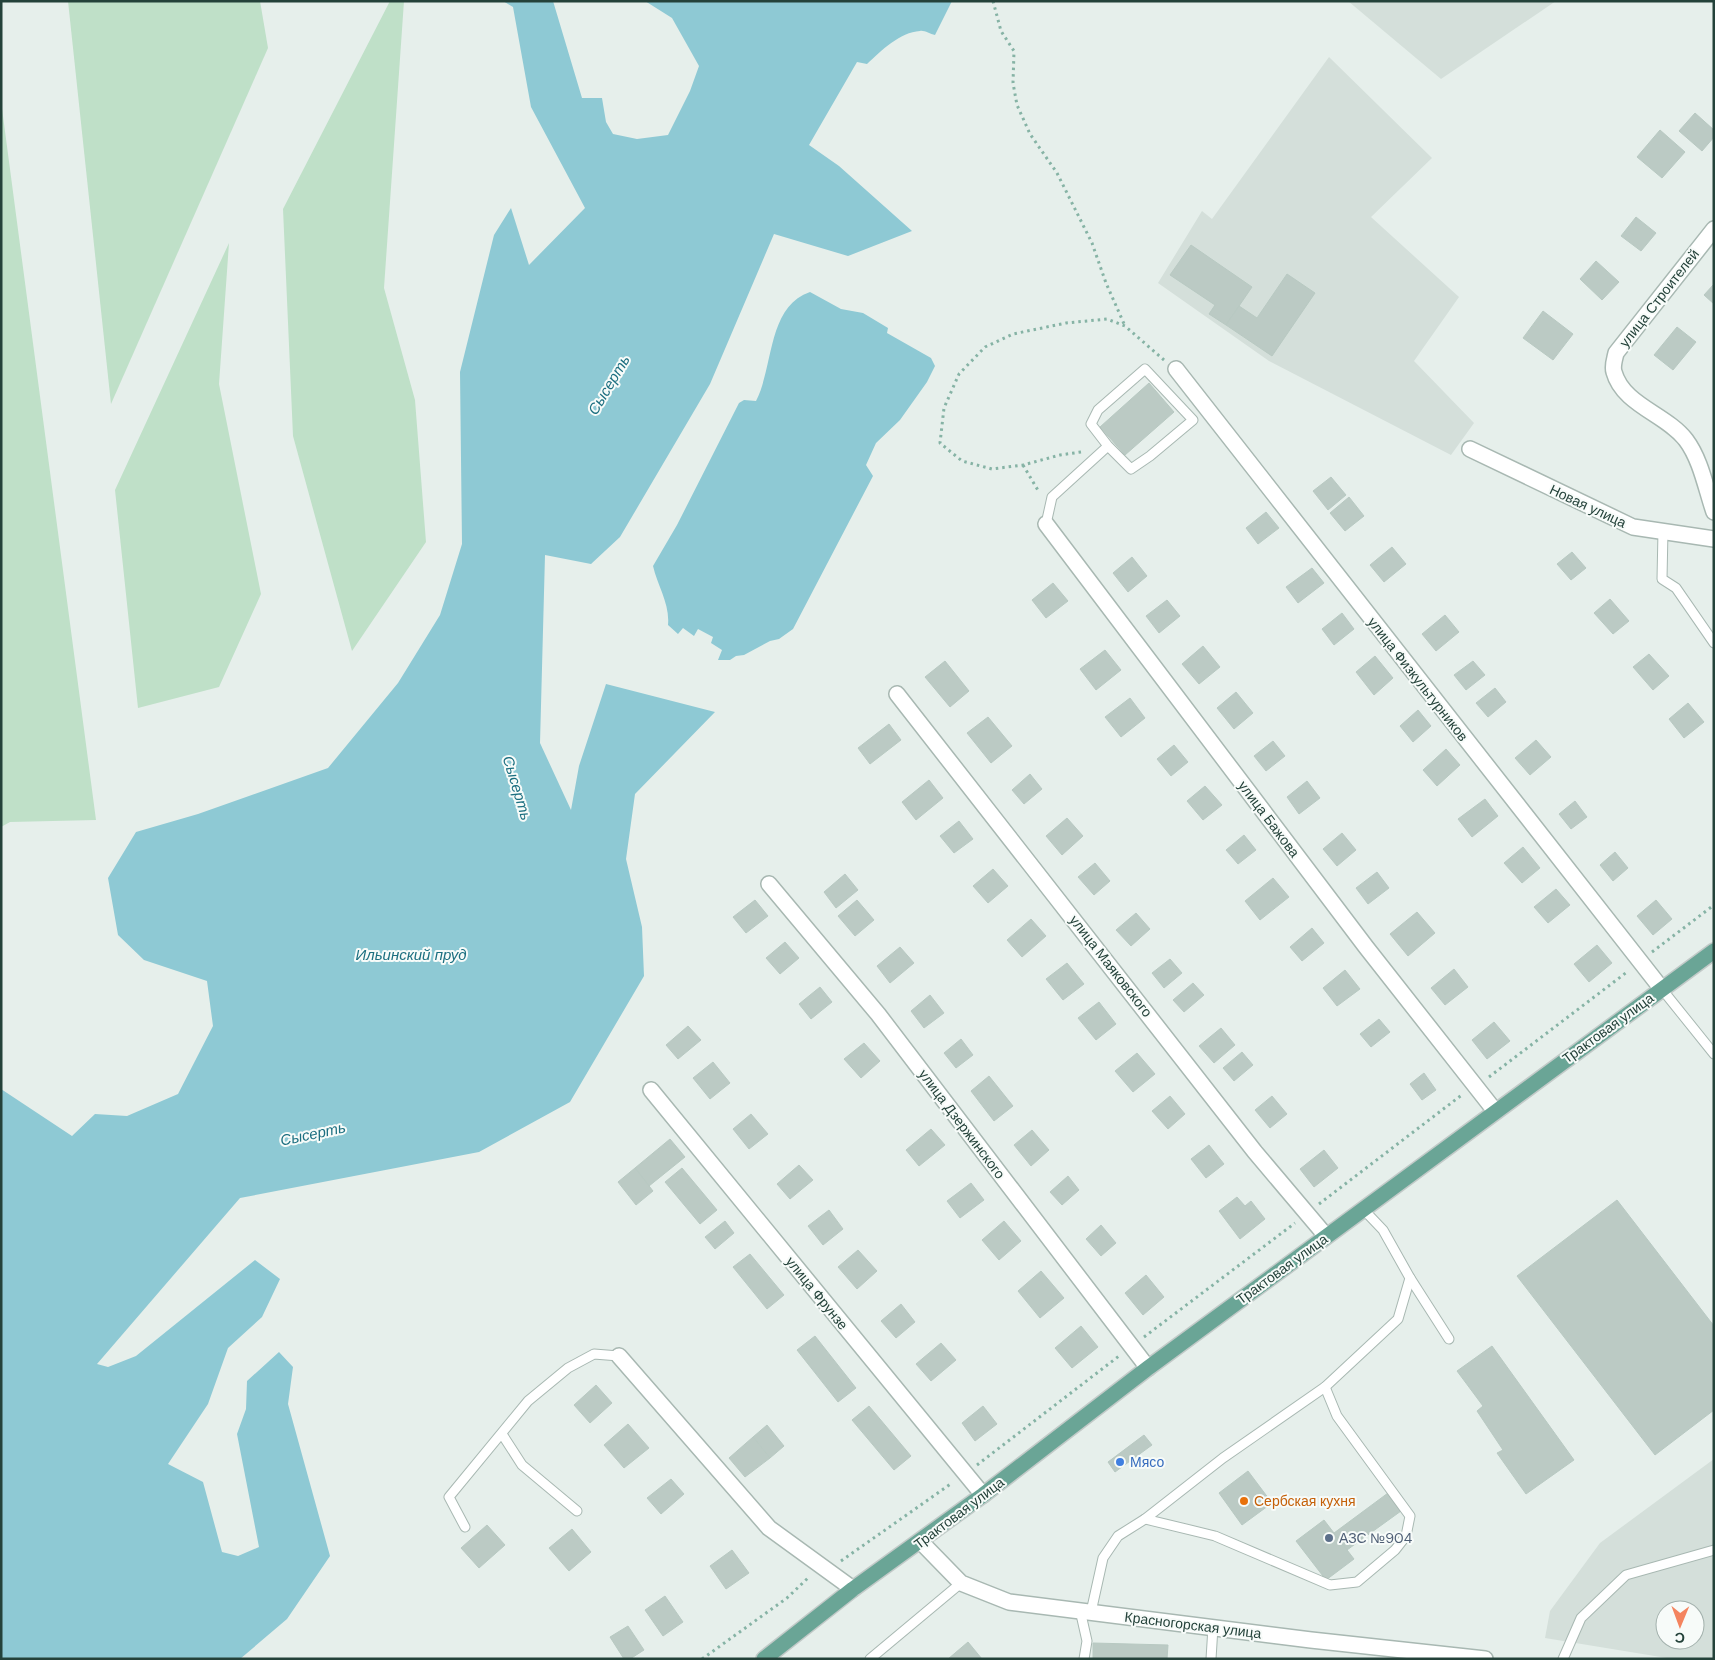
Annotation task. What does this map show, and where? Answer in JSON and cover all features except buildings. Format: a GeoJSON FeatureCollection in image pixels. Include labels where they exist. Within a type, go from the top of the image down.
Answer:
{"type":"FeatureCollection","features":[{"type":"Feature","properties":{"kind":"main road","name":"Трактовая улица"},"geometry":{"type":"LineString","coordinates":[[764,1659],[853,1589],[984,1495],[1148,1368],[1661,988],[1714,951]]}},
{"type":"Feature","properties":{"kind":"street","name":"улица Строителей"},"geometry":{"type":"LineString","coordinates":[[1714,229],[1616,353],[1613,370],[1619,384],[1634,401],[1665,420],[1686,440],[1696,460],[1714,512]]}},
{"type":"Feature","properties":{"kind":"street","name":"улица Физкультурников"},"geometry":{"type":"LineString","coordinates":[[1176,370],[1661,988]]}},
{"type":"Feature","properties":{"kind":"street","name":"Новая улица"},"geometry":{"type":"LineString","coordinates":[[1470,449],[1598,512],[1633,527],[1714,539]]}},
{"type":"Feature","properties":{"kind":"street","name":"улица Бажова"},"geometry":{"type":"LineString","coordinates":[[1048,517],[1366,947],[1495,1111]]}},
{"type":"Feature","properties":{"kind":"street","name":"улица Маяковского"},"geometry":{"type":"LineString","coordinates":[[897,694],[1256,1152],[1326,1236]]}},
{"type":"Feature","properties":{"kind":"street","name":"улица Дзержинского"},"geometry":{"type":"LineString","coordinates":[[769,884],[878,1014],[1148,1368]]}},
{"type":"Feature","properties":{"kind":"street","name":"улица Фрунзе"},"geometry":{"type":"LineString","coordinates":[[651,1090],[984,1495]]}},
{"type":"Feature","properties":{"kind":"street"},"geometry":{"type":"LineString","coordinates":[[619,1356],[769,1528],[853,1589]]}},
{"type":"Feature","properties":{"kind":"street","name":"Красногорская улица"},"geometry":{"type":"LineString","coordinates":[[921,1542],[960,1583],[1009,1602],[1485,1659]]}},
{"type":"Feature","properties":{"kind":"lane"},"geometry":{"type":"LineString","coordinates":[[1145,369],[1193,420],[1150,456],[1131,469],[1108,446],[1091,424],[1094,417],[1098,410],[1145,369]]}},
{"type":"Feature","properties":{"kind":"lane"},"geometry":{"type":"LineString","coordinates":[[1048,517],[1052,497],[1108,446]]}},
{"type":"Feature","properties":{"kind":"lane"},"geometry":{"type":"LineString","coordinates":[[1663,532],[1662,579],[1676,588],[1714,643]]}},
{"type":"Feature","properties":{"kind":"lane"},"geometry":{"type":"LineString","coordinates":[[1661,988],[1714,1054]]}},
{"type":"Feature","properties":{"kind":"lane"},"geometry":{"type":"LineString","coordinates":[[1363,1209],[1383,1230],[1410,1278],[1449,1339]]}},
{"type":"Feature","properties":{"kind":"lane"},"geometry":{"type":"LineString","coordinates":[[1084,1659],[1087,1640],[1086,1611],[1103,1558],[1118,1536],[1145,1520],[1223,1458],[1325,1387],[1398,1319],[1410,1278]]}},
{"type":"Feature","properties":{"kind":"lane"},"geometry":{"type":"LineString","coordinates":[[465,1527],[449,1496],[528,1402],[568,1368],[594,1354],[619,1356]]}},
{"type":"Feature","properties":{"kind":"lane"},"geometry":{"type":"LineString","coordinates":[[1145,1520],[1215,1536],[1330,1586],[1357,1582],[1396,1550],[1406,1536],[1410,1516],[1337,1416],[1325,1387]]}},
{"type":"Feature","properties":{"kind":"lane"},"geometry":{"type":"LineString","coordinates":[[502,1434],[522,1465],[577,1511]]}},
{"type":"Feature","properties":{"kind":"lane"},"geometry":{"type":"LineString","coordinates":[[1563,1659],[1581,1618],[1626,1575],[1714,1550]]}},
{"type":"Feature","properties":{"kind":"lane"},"geometry":{"type":"LineString","coordinates":[[870,1659],[960,1583]]}},
{"type":"Feature","properties":{"kind":"lane"},"geometry":{"type":"LineString","coordinates":[[1211,1659],[1213,1627]]}},
{"type":"Feature","properties":{"kind":"path"},"geometry":{"type":"LineString","coordinates":[[993,1],[1001,31],[1014,51],[1013,83],[1017,105],[1030,134],[1057,173],[1092,243],[1106,283],[1125,326]]}},
{"type":"Feature","properties":{"kind":"path"},"geometry":{"type":"LineString","coordinates":[[1100,452],[1075,452],[1023,465],[992,469],[962,461],[940,443],[944,408],[959,374],[985,347],[1013,334],[1066,323],[1107,319],[1125,326],[1176,370]]}},
{"type":"Feature","properties":{"kind":"path"},"geometry":{"type":"LineString","coordinates":[[1023,465],[1048,517]]}},
{"type":"Feature","properties":{"kind":"path"},"geometry":{"type":"LineString","coordinates":[[702,1659],[787,1598],[810,1576],[827,1571],[966,1474],[1131,1347],[1276,1240],[1307,1213],[1380,1160],[1475,1085],[1613,984],[1714,905]]}},
{"type":"Feature","properties":{"kind":"shaded area"},"geometry":{"type":"Polygon","coordinates":[[[1348,1],[1556,1],[1441,79],[1348,1]]]}},
{"type":"Feature","properties":{"kind":"shaded area"},"geometry":{"type":"Polygon","coordinates":[[[1329,57],[1432,158],[1371,217],[1459,297],[1414,361],[1474,423],[1451,455],[1269,361],[1158,283],[1202,211],[1212,219],[1329,57]]]}},
{"type":"Feature","properties":{"kind":"shaded area"},"geometry":{"type":"Polygon","coordinates":[[[1714,1459],[1714,1659],[1673,1659],[1545,1638],[1550,1611],[1600,1543],[1714,1459]]]}},
{"type":"Feature","properties":{"kind":"green space"},"geometry":{"type":"Polygon","coordinates":[[[68,1],[260,1],[268,48],[111,404],[68,1]]]}},
{"type":"Feature","properties":{"kind":"green space"},"geometry":{"type":"Polygon","coordinates":[[[390,1],[404,1],[384,288],[415,400],[426,542],[352,651],[293,436],[283,209],[390,1]]]}},
{"type":"Feature","properties":{"kind":"green space"},"geometry":{"type":"Polygon","coordinates":[[[1,101],[96,820],[10,822],[1,827],[1,101]]]}},
{"type":"Feature","properties":{"kind":"green space"},"geometry":{"type":"Polygon","coordinates":[[[229,243],[219,384],[261,594],[219,687],[138,708],[115,490],[229,243]]]}},
{"type":"Feature","properties":{"kind":"water","name":"Ильинский пруд"},"geometry":{"type":"Polygon","coordinates":[[[503,1],[553,1],[582,98],[602,98],[606,122],[613,134],[637,139],[668,135],[690,91],[699,66],[672,18],[645,1],[952,1],[935,35],[923,31],[913,32],[898,38],[867,64],[857,62],[809,145],[839,166],[912,231],[848,256],[774,234],[710,384],[620,537],[591,564],[545,555],[540,743],[571,810],[579,766],[606,684],[715,712],[635,794],[626,859],[642,927],[644,976],[570,1102],[479,1152],[240,1198],[97,1364],[108,1367],[136,1356],[255,1260],[280,1279],[262,1317],[228,1348],[208,1404],[168,1464],[203,1482],[222,1552],[238,1556],[259,1547],[237,1434],[246,1409],[247,1381],[279,1352],[293,1367],[288,1404],[330,1556],[287,1619],[240,1659],[1,1659],[1,1089],[72,1136],[95,1114],[127,1116],[178,1094],[213,1026],[207,981],[144,960],[118,935],[108,878],[136,832],[198,814],[328,768],[398,683],[440,615],[462,544],[460,372],[494,235],[511,208],[529,265],[585,208],[531,107],[513,7],[503,1]]]}},
{"type":"Feature","properties":{"kind":"water"},"geometry":{"type":"Polygon","coordinates":[[[810,292],[841,309],[863,313],[888,328],[887,333],[931,358],[935,366],[927,382],[900,420],[876,443],[866,465],[873,476],[793,629],[779,639],[770,641],[744,655],[736,656],[730,660],[718,660],[722,650],[711,643],[713,637],[698,629],[694,636],[683,628],[678,634],[668,625],[667,610],[653,566],[677,525],[739,403],[744,400],[756,401],[762,387],[774,339],[786,310],[796,300],[810,292]]]}},
{"type":"Feature","properties":{"kind":"place","name":"Мясо"},"geometry":{"type":"Point","coordinates":[1120,1462]}},
{"type":"Feature","properties":{"kind":"place","name":"Сербская кухня"},"geometry":{"type":"Point","coordinates":[1244,1501]}},
{"type":"Feature","properties":{"kind":"place","name":"АЗС №904"},"geometry":{"type":"Point","coordinates":[1329,1538]}},
{"type":"Feature","properties":{"kind":"water label","name":"Сысерть"},"geometry":{"type":"Point","coordinates":[609,385]}},
{"type":"Feature","properties":{"kind":"water label","name":"Сысерть"},"geometry":{"type":"Point","coordinates":[517,788]}},
{"type":"Feature","properties":{"kind":"water label","name":"Сысерть"},"geometry":{"type":"Point","coordinates":[313,1134]}}]}
